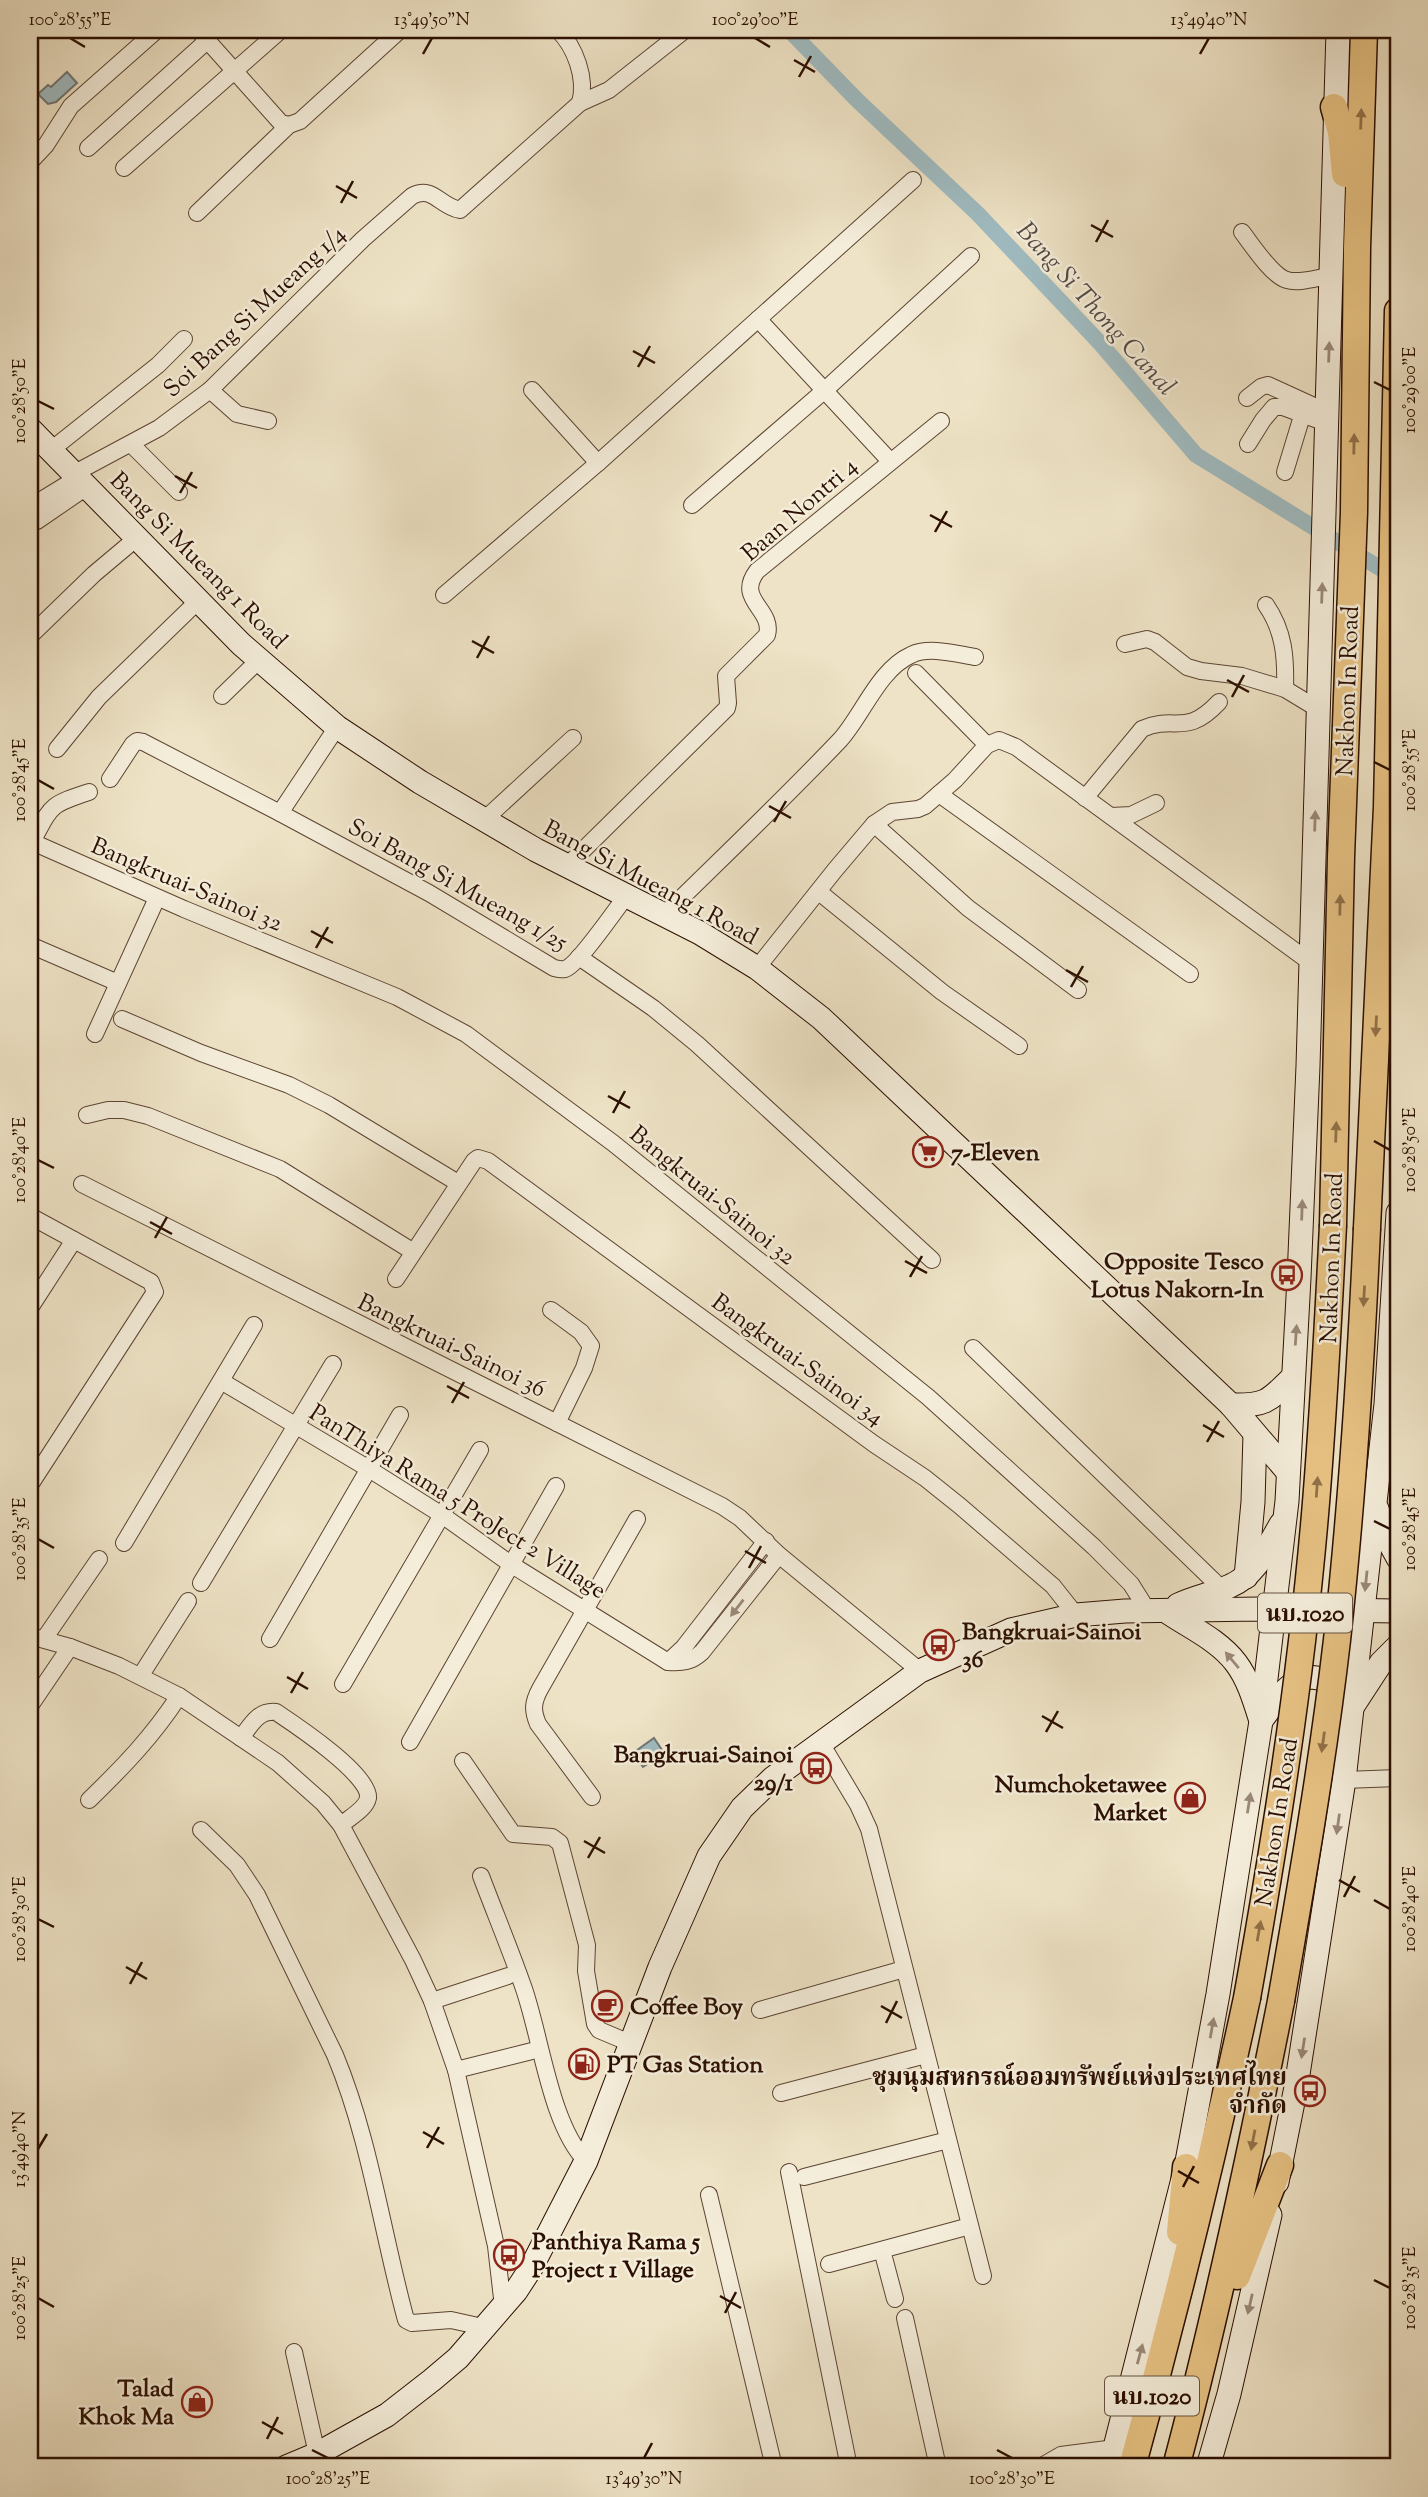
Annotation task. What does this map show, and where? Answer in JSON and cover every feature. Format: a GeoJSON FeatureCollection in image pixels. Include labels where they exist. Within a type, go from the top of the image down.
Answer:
{"type":"FeatureCollection","features":[{"type":"Feature","properties":{"kind":"main road","name":"Nakhon In Road"},"geometry":{"type":"LineString","coordinates":[[1119,2461],[1186,2167],[1218,1994],[1261,1721],[1286,1509],[1300,1262],[1338,30]]}},
{"type":"Feature","properties":{"kind":"main road","name":"Nakhon In Road"},"geometry":{"type":"LineString","coordinates":[[1119,2461],[1172,2324],[1222,2117],[1247,1998],[1269,1874],[1300,1656],[1314,1526],[1327,1356],[1333,1225],[1341,857],[1354,512],[1357,248],[1364,30]]}},
{"type":"Feature","properties":{"kind":"main road"},"geometry":{"type":"LineString","coordinates":[[1334,107],[1341,132],[1349,210],[1357,248]]}},
{"type":"Feature","properties":{"kind":"main road","name":"Nakhon In Road"},"geometry":{"type":"LineString","coordinates":[[1176,2467],[1210,2339],[1281,2001],[1311,1829],[1337,1640],[1355,1444],[1387,807],[1398,311]]}},
{"type":"Feature","properties":{"kind":"main road","name":"Bang Si Mueang 1 Road"},"geometry":{"type":"LineString","coordinates":[[30,429],[259,660],[337,727],[420,782],[484,820],[567,866],[665,914],[757,968],[821,1018],[1231,1405],[1288,1472]]}},
{"type":"Feature","properties":{"kind":"main road"},"geometry":{"type":"LineString","coordinates":[[1387,807],[1395,825],[1397,847],[1398,931]]}},
{"type":"Feature","properties":{"kind":"main road","name":"นบ.1020"},"geometry":{"type":"LineString","coordinates":[[1208,2467],[1229,2394],[1299,2074],[1344,1780],[1394,1347],[1398,1213]]}},
{"type":"Feature","properties":{"kind":"main road"},"geometry":{"type":"LineString","coordinates":[[1231,1405],[1260,1405],[1277,1394],[1293,1377]]}},
{"type":"Feature","properties":{"kind":"main road"},"geometry":{"type":"LineString","coordinates":[[1246,1577],[1253,1502],[1255,1434]]}},
{"type":"Feature","properties":{"kind":"main road"},"geometry":{"type":"LineString","coordinates":[[1157,1611],[1222,1590],[1246,1577],[1264,1555],[1286,1509],[1307,1534],[1319,1543],[1334,1547],[1347,1546],[1358,1535],[1374,1503]]}},
{"type":"Feature","properties":{"kind":"main road"},"geometry":{"type":"LineString","coordinates":[[1374,1503],[1398,1558]]}},
{"type":"Feature","properties":{"kind":"main road"},"geometry":{"type":"LineString","coordinates":[[286,2467],[317,2454],[396,2408],[458,2358],[503,2307],[531,2268],[586,2161],[630,2043],[709,1856],[725,1830],[755,1794],[821,1743],[920,1671],[1011,1630],[1076,1615],[1275,1609],[1398,1611]]}},
{"type":"Feature","properties":{"kind":"main road"},"geometry":{"type":"LineString","coordinates":[[1157,1611],[1223,1649],[1235,1662],[1250,1690],[1261,1721]]}},
{"type":"Feature","properties":{"kind":"main road"},"geometry":{"type":"LineString","coordinates":[[1261,1721],[1285,1688],[1309,1678],[1334,1687],[1352,1709],[1381,1663],[1398,1646]]}},
{"type":"Feature","properties":{"kind":"main road"},"geometry":{"type":"LineString","coordinates":[[1210,2339],[1280,2165]]}},
{"type":"Feature","properties":{"kind":"main road"},"geometry":{"type":"LineString","coordinates":[[1172,2324],[1186,2167]]}},
{"type":"Feature","properties":{"kind":"street"},"geometry":{"type":"LineString","coordinates":[[30,162],[46,145],[63,114],[158,30]]}},
{"type":"Feature","properties":{"kind":"street"},"geometry":{"type":"LineString","coordinates":[[124,168],[281,30]]}},
{"type":"Feature","properties":{"kind":"street"},"geometry":{"type":"LineString","coordinates":[[197,213],[289,125],[300,121],[400,30]]}},
{"type":"Feature","properties":{"kind":"street"},"geometry":{"type":"LineString","coordinates":[[558,30],[569,41],[575,53],[582,84],[580,103]]}},
{"type":"Feature","properties":{"kind":"street"},"geometry":{"type":"LineString","coordinates":[[580,103],[609,90],[685,30]]}},
{"type":"Feature","properties":{"kind":"street"},"geometry":{"type":"LineString","coordinates":[[88,148],[203,35],[281,123],[289,125]]}},
{"type":"Feature","properties":{"kind":"street","name":"Soi Bang Si Mueang 1/4"},"geometry":{"type":"LineString","coordinates":[[81,479],[184,411],[210,390],[363,239],[411,196],[421,191],[429,193],[451,208],[460,210],[580,103]]}},
{"type":"Feature","properties":{"kind":"street"},"geometry":{"type":"LineString","coordinates":[[444,595],[598,463],[913,180]]}},
{"type":"Feature","properties":{"kind":"street"},"geometry":{"type":"LineString","coordinates":[[1241,232],[1264,261],[1284,280],[1331,276]]}},
{"type":"Feature","properties":{"kind":"street"},"geometry":{"type":"LineString","coordinates":[[692,505],[825,390],[971,257]]}},
{"type":"Feature","properties":{"kind":"street"},"geometry":{"type":"LineString","coordinates":[[758,319],[890,461]]}},
{"type":"Feature","properties":{"kind":"street"},"geometry":{"type":"LineString","coordinates":[[51,450],[158,365],[184,340]]}},
{"type":"Feature","properties":{"kind":"street"},"geometry":{"type":"LineString","coordinates":[[1247,398],[1268,385],[1326,417]]}},
{"type":"Feature","properties":{"kind":"street"},"geometry":{"type":"LineString","coordinates":[[210,390],[237,414],[268,421]]}},
{"type":"Feature","properties":{"kind":"street"},"geometry":{"type":"LineString","coordinates":[[532,390],[598,463]]}},
{"type":"Feature","properties":{"kind":"street"},"geometry":{"type":"LineString","coordinates":[[1248,444],[1263,419],[1275,407],[1283,407],[1302,416],[1326,417]]}},
{"type":"Feature","properties":{"kind":"street"},"geometry":{"type":"LineString","coordinates":[[1285,472],[1302,416]]}},
{"type":"Feature","properties":{"kind":"street","name":"Baan Nontri 4"},"geometry":{"type":"LineString","coordinates":[[567,866],[727,708],[726,676],[769,631],[766,620],[750,593],[749,586],[757,570],[941,421]]}},
{"type":"Feature","properties":{"kind":"street"},"geometry":{"type":"LineString","coordinates":[[131,444],[180,492]]}},
{"type":"Feature","properties":{"kind":"street"},"geometry":{"type":"LineString","coordinates":[[30,507],[81,479]]}},
{"type":"Feature","properties":{"kind":"street"},"geometry":{"type":"LineString","coordinates":[[30,523],[37,521],[81,479]]}},
{"type":"Feature","properties":{"kind":"street"},"geometry":{"type":"LineString","coordinates":[[30,636],[94,574],[138,537]]}},
{"type":"Feature","properties":{"kind":"street"},"geometry":{"type":"LineString","coordinates":[[57,749],[99,697],[199,600]]}},
{"type":"Feature","properties":{"kind":"street"},"geometry":{"type":"LineString","coordinates":[[1266,605],[1277,621],[1283,638],[1285,689]]}},
{"type":"Feature","properties":{"kind":"street"},"geometry":{"type":"LineString","coordinates":[[1125,644],[1147,639],[1156,642],[1187,667],[1242,676],[1285,689],[1318,709]]}},
{"type":"Feature","properties":{"kind":"street"},"geometry":{"type":"LineString","coordinates":[[665,914],[842,738],[881,682],[902,661],[911,655],[925,652],[975,657]]}},
{"type":"Feature","properties":{"kind":"street"},"geometry":{"type":"LineString","coordinates":[[222,696],[259,660]]}},
{"type":"Feature","properties":{"kind":"street"},"geometry":{"type":"LineString","coordinates":[[916,673],[990,743]]}},
{"type":"Feature","properties":{"kind":"street"},"geometry":{"type":"LineString","coordinates":[[1085,798],[1142,729],[1153,724],[1178,725],[1195,722],[1208,715],[1219,702]]}},
{"type":"Feature","properties":{"kind":"street"},"geometry":{"type":"LineString","coordinates":[[110,779],[133,744],[137,741],[143,742],[280,813],[337,727]]}},
{"type":"Feature","properties":{"kind":"street"},"geometry":{"type":"LineString","coordinates":[[484,820],[573,738]]}},
{"type":"Feature","properties":{"kind":"street"},"geometry":{"type":"LineString","coordinates":[[757,968],[874,824],[892,811],[925,806],[990,743],[999,740],[1016,747],[1310,962]]}},
{"type":"Feature","properties":{"kind":"street"},"geometry":{"type":"LineString","coordinates":[[31,841],[53,806],[62,800],[89,792]]}},
{"type":"Feature","properties":{"kind":"street"},"geometry":{"type":"LineString","coordinates":[[939,794],[1190,974]]}},
{"type":"Feature","properties":{"kind":"street"},"geometry":{"type":"LineString","coordinates":[[1111,816],[1131,815],[1156,803]]}},
{"type":"Feature","properties":{"kind":"street","name":"Soi Bang Si Mueang 1/25"},"geometry":{"type":"LineString","coordinates":[[280,813],[418,887],[547,965],[562,970],[579,957],[627,895]]}},
{"type":"Feature","properties":{"kind":"street"},"geometry":{"type":"LineString","coordinates":[[874,824],[968,908],[1079,990]]}},
{"type":"Feature","properties":{"kind":"street","name":"Bangkruai-Sainoi 32"},"geometry":{"type":"LineString","coordinates":[[31,841],[157,898],[420,1007],[466,1034],[614,1143],[928,1397],[1094,1546],[1157,1611]]}},
{"type":"Feature","properties":{"kind":"street"},"geometry":{"type":"LineString","coordinates":[[819,892],[942,992],[1019,1046]]}},
{"type":"Feature","properties":{"kind":"street"},"geometry":{"type":"LineString","coordinates":[[95,1034],[157,898]]}},
{"type":"Feature","properties":{"kind":"street"},"geometry":{"type":"LineString","coordinates":[[30,945],[118,983]]}},
{"type":"Feature","properties":{"kind":"street"},"geometry":{"type":"LineString","coordinates":[[579,957],[653,1008],[697,1044],[932,1260]]}},
{"type":"Feature","properties":{"kind":"street"},"geometry":{"type":"LineString","coordinates":[[122,1019],[309,1095],[458,1183],[396,1279]]}},
{"type":"Feature","properties":{"kind":"street"},"geometry":{"type":"LineString","coordinates":[[87,1115],[108,1110],[124,1110],[148,1116],[280,1169],[412,1251]]}},
{"type":"Feature","properties":{"kind":"street","name":"Bangkruai-Sainoi 34"},"geometry":{"type":"LineString","coordinates":[[458,1183],[478,1158],[488,1161],[874,1444],[925,1478],[1053,1586],[1076,1615]]}},
{"type":"Feature","properties":{"kind":"street","name":"Bangkruai-Sainoi 36"},"geometry":{"type":"LineString","coordinates":[[82,1184],[722,1506],[740,1518],[779,1555],[920,1671]]}},
{"type":"Feature","properties":{"kind":"street"},"geometry":{"type":"LineString","coordinates":[[30,1216],[151,1282],[155,1292],[30,1485]]}},
{"type":"Feature","properties":{"kind":"street"},"geometry":{"type":"LineString","coordinates":[[30,1308],[74,1240]]}},
{"type":"Feature","properties":{"kind":"street"},"geometry":{"type":"LineString","coordinates":[[551,1310],[581,1332],[591,1346],[584,1368],[557,1423]]}},
{"type":"Feature","properties":{"kind":"street"},"geometry":{"type":"LineString","coordinates":[[124,1543],[254,1325]]}},
{"type":"Feature","properties":{"kind":"street"},"geometry":{"type":"LineString","coordinates":[[973,1349],[1222,1590]]}},
{"type":"Feature","properties":{"kind":"street"},"geometry":{"type":"LineString","coordinates":[[201,1583],[333,1364]]}},
{"type":"Feature","properties":{"kind":"street","name":"PanThiya Rama 5 ProJect 2 Village"},"geometry":{"type":"LineString","coordinates":[[221,1381],[369,1469],[512,1565],[668,1662]]}},
{"type":"Feature","properties":{"kind":"street"},"geometry":{"type":"LineString","coordinates":[[270,1639],[400,1415]]}},
{"type":"Feature","properties":{"kind":"street"},"geometry":{"type":"LineString","coordinates":[[343,1684],[480,1450]]}},
{"type":"Feature","properties":{"kind":"street"},"geometry":{"type":"LineString","coordinates":[[411,1742],[556,1486]]}},
{"type":"Feature","properties":{"kind":"street"},"geometry":{"type":"LineString","coordinates":[[592,1797],[538,1724],[533,1714],[535,1698],[637,1519]]}},
{"type":"Feature","properties":{"kind":"street"},"geometry":{"type":"LineString","coordinates":[[668,1662],[677,1655],[766,1541]]}},
{"type":"Feature","properties":{"kind":"street"},"geometry":{"type":"LineString","coordinates":[[668,1662],[682,1663],[692,1660],[702,1652],[779,1555]]}},
{"type":"Feature","properties":{"kind":"street"},"geometry":{"type":"LineString","coordinates":[[99,1559],[37,1638],[70,1647],[141,1675],[179,1696],[301,1782],[341,1825],[413,1960],[432,2001],[456,2070],[496,2246],[503,2307]]}},
{"type":"Feature","properties":{"kind":"street"},"geometry":{"type":"LineString","coordinates":[[141,1675],[188,1601]]}},
{"type":"Feature","properties":{"kind":"street"},"geometry":{"type":"LineString","coordinates":[[30,1706],[70,1647]]}},
{"type":"Feature","properties":{"kind":"street"},"geometry":{"type":"LineString","coordinates":[[89,1800],[141,1748],[179,1696]]}},
{"type":"Feature","properties":{"kind":"street"},"geometry":{"type":"LineString","coordinates":[[241,1738],[260,1714],[276,1712],[352,1770],[367,1789],[368,1798],[364,1807],[341,1825]]}},
{"type":"Feature","properties":{"kind":"street"},"geometry":{"type":"LineString","coordinates":[[821,1743],[869,1829],[983,2276]]}},
{"type":"Feature","properties":{"kind":"street"},"geometry":{"type":"LineString","coordinates":[[463,1761],[513,1834],[524,1837],[552,1837],[560,1843],[587,1945],[586,1971],[595,2024],[599,2030],[630,2043]]}},
{"type":"Feature","properties":{"kind":"street"},"geometry":{"type":"LineString","coordinates":[[1344,1780],[1398,1778]]}},
{"type":"Feature","properties":{"kind":"street"},"geometry":{"type":"LineString","coordinates":[[201,1830],[237,1865],[257,1895],[335,2054],[346,2081],[369,2161],[406,2320],[412,2323],[451,2320],[486,2328]]}},
{"type":"Feature","properties":{"kind":"street"},"geometry":{"type":"LineString","coordinates":[[481,1876],[524,1987],[555,2102],[576,2151],[586,2161]]}},
{"type":"Feature","properties":{"kind":"street"},"geometry":{"type":"LineString","coordinates":[[760,2010],[904,1969]]}},
{"type":"Feature","properties":{"kind":"street"},"geometry":{"type":"LineString","coordinates":[[432,2001],[508,1976]]}},
{"type":"Feature","properties":{"kind":"street"},"geometry":{"type":"LineString","coordinates":[[456,2070],[532,2051]]}},
{"type":"Feature","properties":{"kind":"street"},"geometry":{"type":"LineString","coordinates":[[781,2093],[926,2055]]}},
{"type":"Feature","properties":{"kind":"street"},"geometry":{"type":"LineString","coordinates":[[849,2467],[796,2175],[948,2140]]}},
{"type":"Feature","properties":{"kind":"street"},"geometry":{"type":"LineString","coordinates":[[709,2195],[774,2467]]}},
{"type":"Feature","properties":{"kind":"street"},"geometry":{"type":"LineString","coordinates":[[830,2264],[970,2226]]}},
{"type":"Feature","properties":{"kind":"street"},"geometry":{"type":"LineString","coordinates":[[883,2250],[895,2300]]}},
{"type":"Feature","properties":{"kind":"street"},"geometry":{"type":"LineString","coordinates":[[905,2318],[938,2467]]}},
{"type":"Feature","properties":{"kind":"street"},"geometry":{"type":"LineString","coordinates":[[294,2352],[317,2454]]}},
{"type":"Feature","properties":{"kind":"street"},"geometry":{"type":"LineString","coordinates":[[1035,2467],[1043,2467],[1061,2455],[1119,2461]]}},
{"type":"Feature","properties":{"kind":"water"},"geometry":{"type":"Polygon","coordinates":[[[67,72],[77,83],[56,102],[48,104],[38,94],[48,85],[51,87],[67,72]]]}},
{"type":"Feature","properties":{"kind":"water"},"geometry":{"type":"Polygon","coordinates":[[[654,1738],[664,1753],[643,1767],[633,1753],[654,1738]]]}},
{"type":"Feature","properties":{"kind":"waterway","name":"Bang Si Thong Canal"},"geometry":{"type":"LineString","coordinates":[[789,30],[857,100],[978,214],[1099,342],[1196,455],[1396,578]]}},
{"type":"Feature","properties":{"kind":"place","name":"7-Eleven"},"geometry":{"type":"Point","coordinates":[928,1152]}},
{"type":"Feature","properties":{"kind":"place","name":"Opposite Tesco Lotus Nakorn-In"},"geometry":{"type":"Point","coordinates":[1287,1275]}},
{"type":"Feature","properties":{"kind":"place","name":"Bangkruai-Sainoi 36"},"geometry":{"type":"Point","coordinates":[939,1645]}},
{"type":"Feature","properties":{"kind":"place","name":"Bangkruai-Sainoi 29/1"},"geometry":{"type":"Point","coordinates":[816,1768]}},
{"type":"Feature","properties":{"kind":"place","name":"Numchoketawee Market"},"geometry":{"type":"Point","coordinates":[1190,1798]}},
{"type":"Feature","properties":{"kind":"place","name":"Coffee Boy"},"geometry":{"type":"Point","coordinates":[607,2006]}},
{"type":"Feature","properties":{"kind":"place","name":"PT Gas Station"},"geometry":{"type":"Point","coordinates":[584,2064]}},
{"type":"Feature","properties":{"kind":"place","name":"ชุมนุมสหกรณ์ออมทรัพย์แห่งประเทศไทย จำกัด"},"geometry":{"type":"Point","coordinates":[1310,2091]}},
{"type":"Feature","properties":{"kind":"place","name":"Panthiya Rama 5 Project 1 Village"},"geometry":{"type":"Point","coordinates":[509,2255]}},
{"type":"Feature","properties":{"kind":"place","name":"Talad Khok Ma"},"geometry":{"type":"Point","coordinates":[197,2402]}}]}
